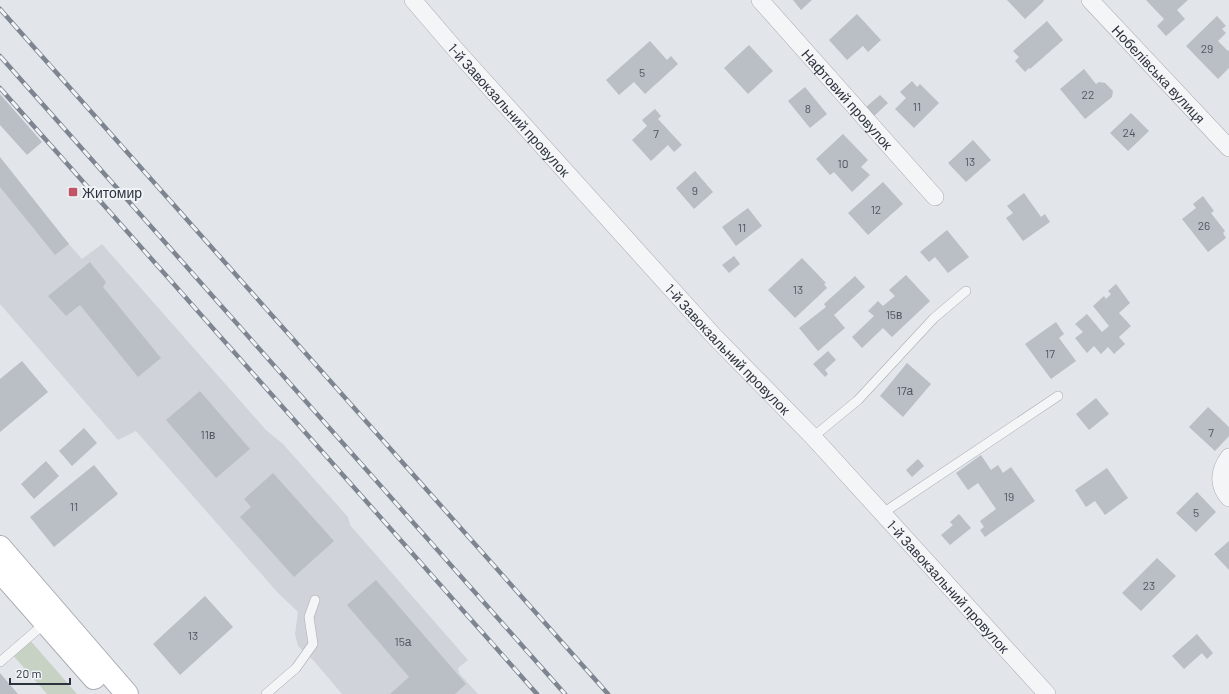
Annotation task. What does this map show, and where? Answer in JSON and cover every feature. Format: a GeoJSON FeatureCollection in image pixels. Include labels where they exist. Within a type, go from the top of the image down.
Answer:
{"type":"FeatureCollection","features":[{"type":"Feature","properties":{"kind":"main road"},"geometry":{"type":"LineString","coordinates":[[0,547],[127,694]]}},
{"type":"Feature","properties":{"kind":"main road"},"geometry":{"type":"LineString","coordinates":[[0,571],[109,694]]}},
{"type":"Feature","properties":{"kind":"street","name":"1-й Завокзальний провулок"},"geometry":{"type":"LineString","coordinates":[[413,0],[455,49],[713,334],[813,437],[1047,694]]}},
{"type":"Feature","properties":{"kind":"street","name":"Нафтовий провулок"},"geometry":{"type":"LineString","coordinates":[[760,0],[935,197]]}},
{"type":"Feature","properties":{"kind":"street","name":"Нобелівська вулиця"},"geometry":{"type":"LineString","coordinates":[[1090,0],[1229,148]]}},
{"type":"Feature","properties":{"kind":"street"},"geometry":{"type":"LineString","coordinates":[[1229,457],[1220,477],[1221,487],[1229,498]]}},
{"type":"Feature","properties":{"kind":"lane"},"geometry":{"type":"LineString","coordinates":[[813,437],[858,400],[934,318],[966,291]]}},
{"type":"Feature","properties":{"kind":"lane"},"geometry":{"type":"LineString","coordinates":[[883,513],[1058,396]]}},
{"type":"Feature","properties":{"kind":"lane"},"geometry":{"type":"LineString","coordinates":[[266,694],[296,668],[313,644],[309,617],[315,600]]}},
{"type":"Feature","properties":{"kind":"lane"},"geometry":{"type":"LineString","coordinates":[[0,662],[45,623]]}},
{"type":"Feature","properties":{"kind":"shaded area"},"geometry":{"type":"Polygon","coordinates":[[[0,166],[82,259],[102,244],[266,430],[283,444],[348,517],[350,525],[468,660],[458,668],[459,673],[478,694],[342,694],[314,661],[298,646],[295,634],[298,612],[278,593],[136,431],[118,440],[0,304],[0,166]]]}},
{"type":"Feature","properties":{"kind":"green space"},"geometry":{"type":"Polygon","coordinates":[[[28,638],[77,694],[47,694],[11,653],[28,638]]]}},
{"type":"Feature","properties":{"kind":"building"},"geometry":{"type":"Polygon","coordinates":[[[793,0],[812,0],[801,10],[793,0]]]}},
{"type":"Feature","properties":{"kind":"building"},"geometry":{"type":"Polygon","coordinates":[[[1007,0],[1043,0],[1044,1],[1025,19],[1007,0]]]}},
{"type":"Feature","properties":{"kind":"building"},"geometry":{"type":"Polygon","coordinates":[[[1146,0],[1188,0],[1177,10],[1185,19],[1166,36],[1157,26],[1164,19],[1146,0]]]}},
{"type":"Feature","properties":{"kind":"building"},"geometry":{"type":"Polygon","coordinates":[[[857,14],[881,40],[868,52],[863,46],[847,60],[829,40],[857,14]]]}},
{"type":"Feature","properties":{"kind":"building"},"geometry":{"type":"Polygon","coordinates":[[[1217,16],[1226,26],[1222,29],[1226,33],[1218,41],[1228,51],[1229,50],[1229,68],[1218,79],[1186,46],[1217,16]]]}},
{"type":"Feature","properties":{"kind":"building"},"geometry":{"type":"Polygon","coordinates":[[[1047,21],[1063,40],[1025,72],[1015,61],[1019,57],[1013,51],[1047,21]]]}},
{"type":"Feature","properties":{"kind":"building"},"geometry":{"type":"Polygon","coordinates":[[[650,41],[667,60],[671,56],[678,64],[645,94],[634,82],[619,95],[606,80],[650,41]]]}},
{"type":"Feature","properties":{"kind":"building"},"geometry":{"type":"Polygon","coordinates":[[[749,45],[773,71],[748,94],[724,68],[749,45]]]}},
{"type":"Feature","properties":{"kind":"building"},"geometry":{"type":"Polygon","coordinates":[[[1084,69],[1096,84],[1099,82],[1105,83],[1113,91],[1112,97],[1085,119],[1060,89],[1084,69]]]}},
{"type":"Feature","properties":{"kind":"building"},"geometry":{"type":"Polygon","coordinates":[[[912,81],[917,87],[920,84],[939,103],[914,128],[895,109],[906,98],[900,92],[912,81]]]}},
{"type":"Feature","properties":{"kind":"building"},"geometry":{"type":"Polygon","coordinates":[[[805,87],[827,114],[810,128],[788,101],[805,87]]]}},
{"type":"Feature","properties":{"kind":"building"},"geometry":{"type":"Polygon","coordinates":[[[0,94],[42,142],[27,155],[0,125],[0,94]]]}},
{"type":"Feature","properties":{"kind":"building"},"geometry":{"type":"Polygon","coordinates":[[[880,95],[888,103],[874,116],[866,107],[880,95]]]}},
{"type":"Feature","properties":{"kind":"building"},"geometry":{"type":"Polygon","coordinates":[[[655,109],[661,116],[658,119],[682,145],[674,152],[668,145],[651,161],[632,140],[647,126],[642,120],[655,109]]]}},
{"type":"Feature","properties":{"kind":"building"},"geometry":{"type":"Polygon","coordinates":[[[1131,113],[1149,131],[1128,151],[1110,133],[1131,113]]]}},
{"type":"Feature","properties":{"kind":"building"},"geometry":{"type":"Polygon","coordinates":[[[843,134],[868,160],[861,167],[870,175],[852,192],[834,172],[830,175],[816,159],[843,134]]]}},
{"type":"Feature","properties":{"kind":"building"},"geometry":{"type":"Polygon","coordinates":[[[973,140],[991,160],[966,182],[948,163],[973,140]]]}},
{"type":"Feature","properties":{"kind":"building"},"geometry":{"type":"Polygon","coordinates":[[[0,157],[69,244],[55,255],[0,187],[0,157]]]}},
{"type":"Feature","properties":{"kind":"building"},"geometry":{"type":"Polygon","coordinates":[[[695,171],[713,192],[694,209],[676,188],[695,171]]]}},
{"type":"Feature","properties":{"kind":"building"},"geometry":{"type":"Polygon","coordinates":[[[883,182],[903,204],[868,235],[848,213],[883,182]]]}},
{"type":"Feature","properties":{"kind":"building"},"geometry":{"type":"Polygon","coordinates":[[[1024,193],[1041,217],[1045,214],[1050,222],[1023,241],[1006,218],[1013,213],[1007,206],[1024,193]]]}},
{"type":"Feature","properties":{"kind":"building"},"geometry":{"type":"Polygon","coordinates":[[[1203,196],[1214,211],[1211,213],[1225,231],[1223,233],[1226,238],[1208,252],[1182,219],[1196,208],[1193,204],[1203,196]]]}},
{"type":"Feature","properties":{"kind":"building"},"geometry":{"type":"Polygon","coordinates":[[[748,208],[762,226],[736,246],[722,227],[748,208]]]}},
{"type":"Feature","properties":{"kind":"building"},"geometry":{"type":"Polygon","coordinates":[[[947,230],[969,257],[948,273],[935,257],[929,262],[920,252],[947,230]]]}},
{"type":"Feature","properties":{"kind":"building"},"geometry":{"type":"Polygon","coordinates":[[[734,256],[740,264],[729,273],[722,265],[734,256]]]}},
{"type":"Feature","properties":{"kind":"building"},"geometry":{"type":"Polygon","coordinates":[[[802,258],[826,283],[824,284],[827,288],[795,318],[768,290],[802,258]]]}},
{"type":"Feature","properties":{"kind":"building"},"geometry":{"type":"Polygon","coordinates":[[[90,262],[106,282],[103,287],[161,358],[138,377],[80,305],[66,316],[48,296],[90,262]]]}},
{"type":"Feature","properties":{"kind":"building"},"geometry":{"type":"Polygon","coordinates":[[[906,275],[930,301],[892,337],[883,328],[862,348],[852,337],[874,316],[868,311],[878,301],[883,306],[895,296],[889,290],[906,275]]]}},
{"type":"Feature","properties":{"kind":"building"},"geometry":{"type":"Polygon","coordinates":[[[855,276],[865,287],[834,315],[845,328],[818,351],[799,328],[826,307],[824,304],[855,276]]]}},
{"type":"Feature","properties":{"kind":"building"},"geometry":{"type":"Polygon","coordinates":[[[1116,284],[1130,303],[1119,313],[1131,326],[1119,337],[1125,344],[1114,354],[1108,347],[1101,354],[1094,346],[1087,353],[1075,338],[1083,332],[1075,324],[1087,314],[1102,332],[1109,326],[1093,306],[1104,296],[1106,299],[1111,294],[1108,291],[1116,284]]]}},
{"type":"Feature","properties":{"kind":"building"},"geometry":{"type":"Polygon","coordinates":[[[1056,322],[1064,334],[1059,338],[1076,361],[1051,379],[1025,344],[1056,322]]]}},
{"type":"Feature","properties":{"kind":"building"},"geometry":{"type":"Polygon","coordinates":[[[828,351],[836,360],[825,370],[828,374],[825,377],[813,364],[828,351]]]}},
{"type":"Feature","properties":{"kind":"building"},"geometry":{"type":"Polygon","coordinates":[[[22,361],[48,392],[0,432],[0,379],[22,361]]]}},
{"type":"Feature","properties":{"kind":"building"},"geometry":{"type":"Polygon","coordinates":[[[907,363],[931,384],[903,417],[880,396],[907,363]]]}},
{"type":"Feature","properties":{"kind":"building"},"geometry":{"type":"Polygon","coordinates":[[[200,391],[250,449],[216,478],[166,420],[200,391]]]}},
{"type":"Feature","properties":{"kind":"building"},"geometry":{"type":"Polygon","coordinates":[[[1096,398],[1109,414],[1089,430],[1076,414],[1096,398]]]}},
{"type":"Feature","properties":{"kind":"building"},"geometry":{"type":"Polygon","coordinates":[[[1208,407],[1229,427],[1229,436],[1215,451],[1189,427],[1208,407]]]}},
{"type":"Feature","properties":{"kind":"building"},"geometry":{"type":"Polygon","coordinates":[[[84,428],[97,443],[72,466],[59,451],[84,428]]]}},
{"type":"Feature","properties":{"kind":"building"},"geometry":{"type":"Polygon","coordinates":[[[981,455],[991,470],[998,465],[1003,473],[1011,467],[1035,501],[985,537],[980,530],[984,527],[980,521],[996,509],[978,483],[968,490],[956,473],[981,455]]]}},
{"type":"Feature","properties":{"kind":"building"},"geometry":{"type":"Polygon","coordinates":[[[918,459],[924,466],[912,477],[906,470],[918,459]]]}},
{"type":"Feature","properties":{"kind":"building"},"geometry":{"type":"Polygon","coordinates":[[[46,461],[59,476],[34,499],[21,484],[46,461]]]}},
{"type":"Feature","properties":{"kind":"building"},"geometry":{"type":"Polygon","coordinates":[[[94,465],[118,494],[54,547],[30,517],[94,465]]]}},
{"type":"Feature","properties":{"kind":"building"},"geometry":{"type":"Polygon","coordinates":[[[1107,468],[1128,498],[1105,515],[1095,501],[1086,507],[1075,490],[1107,468]]]}},
{"type":"Feature","properties":{"kind":"building"},"geometry":{"type":"Polygon","coordinates":[[[273,473],[334,541],[294,577],[240,517],[251,507],[244,499],[273,473]]]}},
{"type":"Feature","properties":{"kind":"building"},"geometry":{"type":"Polygon","coordinates":[[[1197,492],[1216,512],[1196,532],[1176,513],[1197,492]]]}},
{"type":"Feature","properties":{"kind":"building"},"geometry":{"type":"Polygon","coordinates":[[[959,514],[971,528],[950,545],[941,535],[953,525],[950,522],[959,514]]]}},
{"type":"Feature","properties":{"kind":"building"},"geometry":{"type":"Polygon","coordinates":[[[1229,541],[1229,570],[1214,554],[1229,541]]]}},
{"type":"Feature","properties":{"kind":"building"},"geometry":{"type":"Polygon","coordinates":[[[1157,558],[1176,576],[1141,611],[1122,593],[1157,558]]]}},
{"type":"Feature","properties":{"kind":"building"},"geometry":{"type":"Polygon","coordinates":[[[376,580],[466,684],[455,694],[390,694],[409,677],[347,605],[376,580]]]}},
{"type":"Feature","properties":{"kind":"building"},"geometry":{"type":"Polygon","coordinates":[[[205,596],[233,627],[180,675],[153,644],[205,596]]]}},
{"type":"Feature","properties":{"kind":"building"},"geometry":{"type":"Polygon","coordinates":[[[1197,634],[1213,653],[1207,659],[1202,653],[1184,669],[1172,656],[1197,634]]]}},
{"type":"Feature","properties":{"kind":"building"},"geometry":{"type":"Polygon","coordinates":[[[0,673],[18,694],[0,694],[0,673]]]}},
{"type":"Feature","properties":{"kind":"railway"},"geometry":{"type":"LineString","coordinates":[[0,9],[608,694]]}},
{"type":"Feature","properties":{"kind":"railway"},"geometry":{"type":"LineString","coordinates":[[0,56],[565,694]]}},
{"type":"Feature","properties":{"kind":"railway"},"geometry":{"type":"LineString","coordinates":[[0,88],[537,694]]}},
{"type":"Feature","properties":{"kind":"place","name":"Житомир"},"geometry":{"type":"Point","coordinates":[73,192]}}]}
